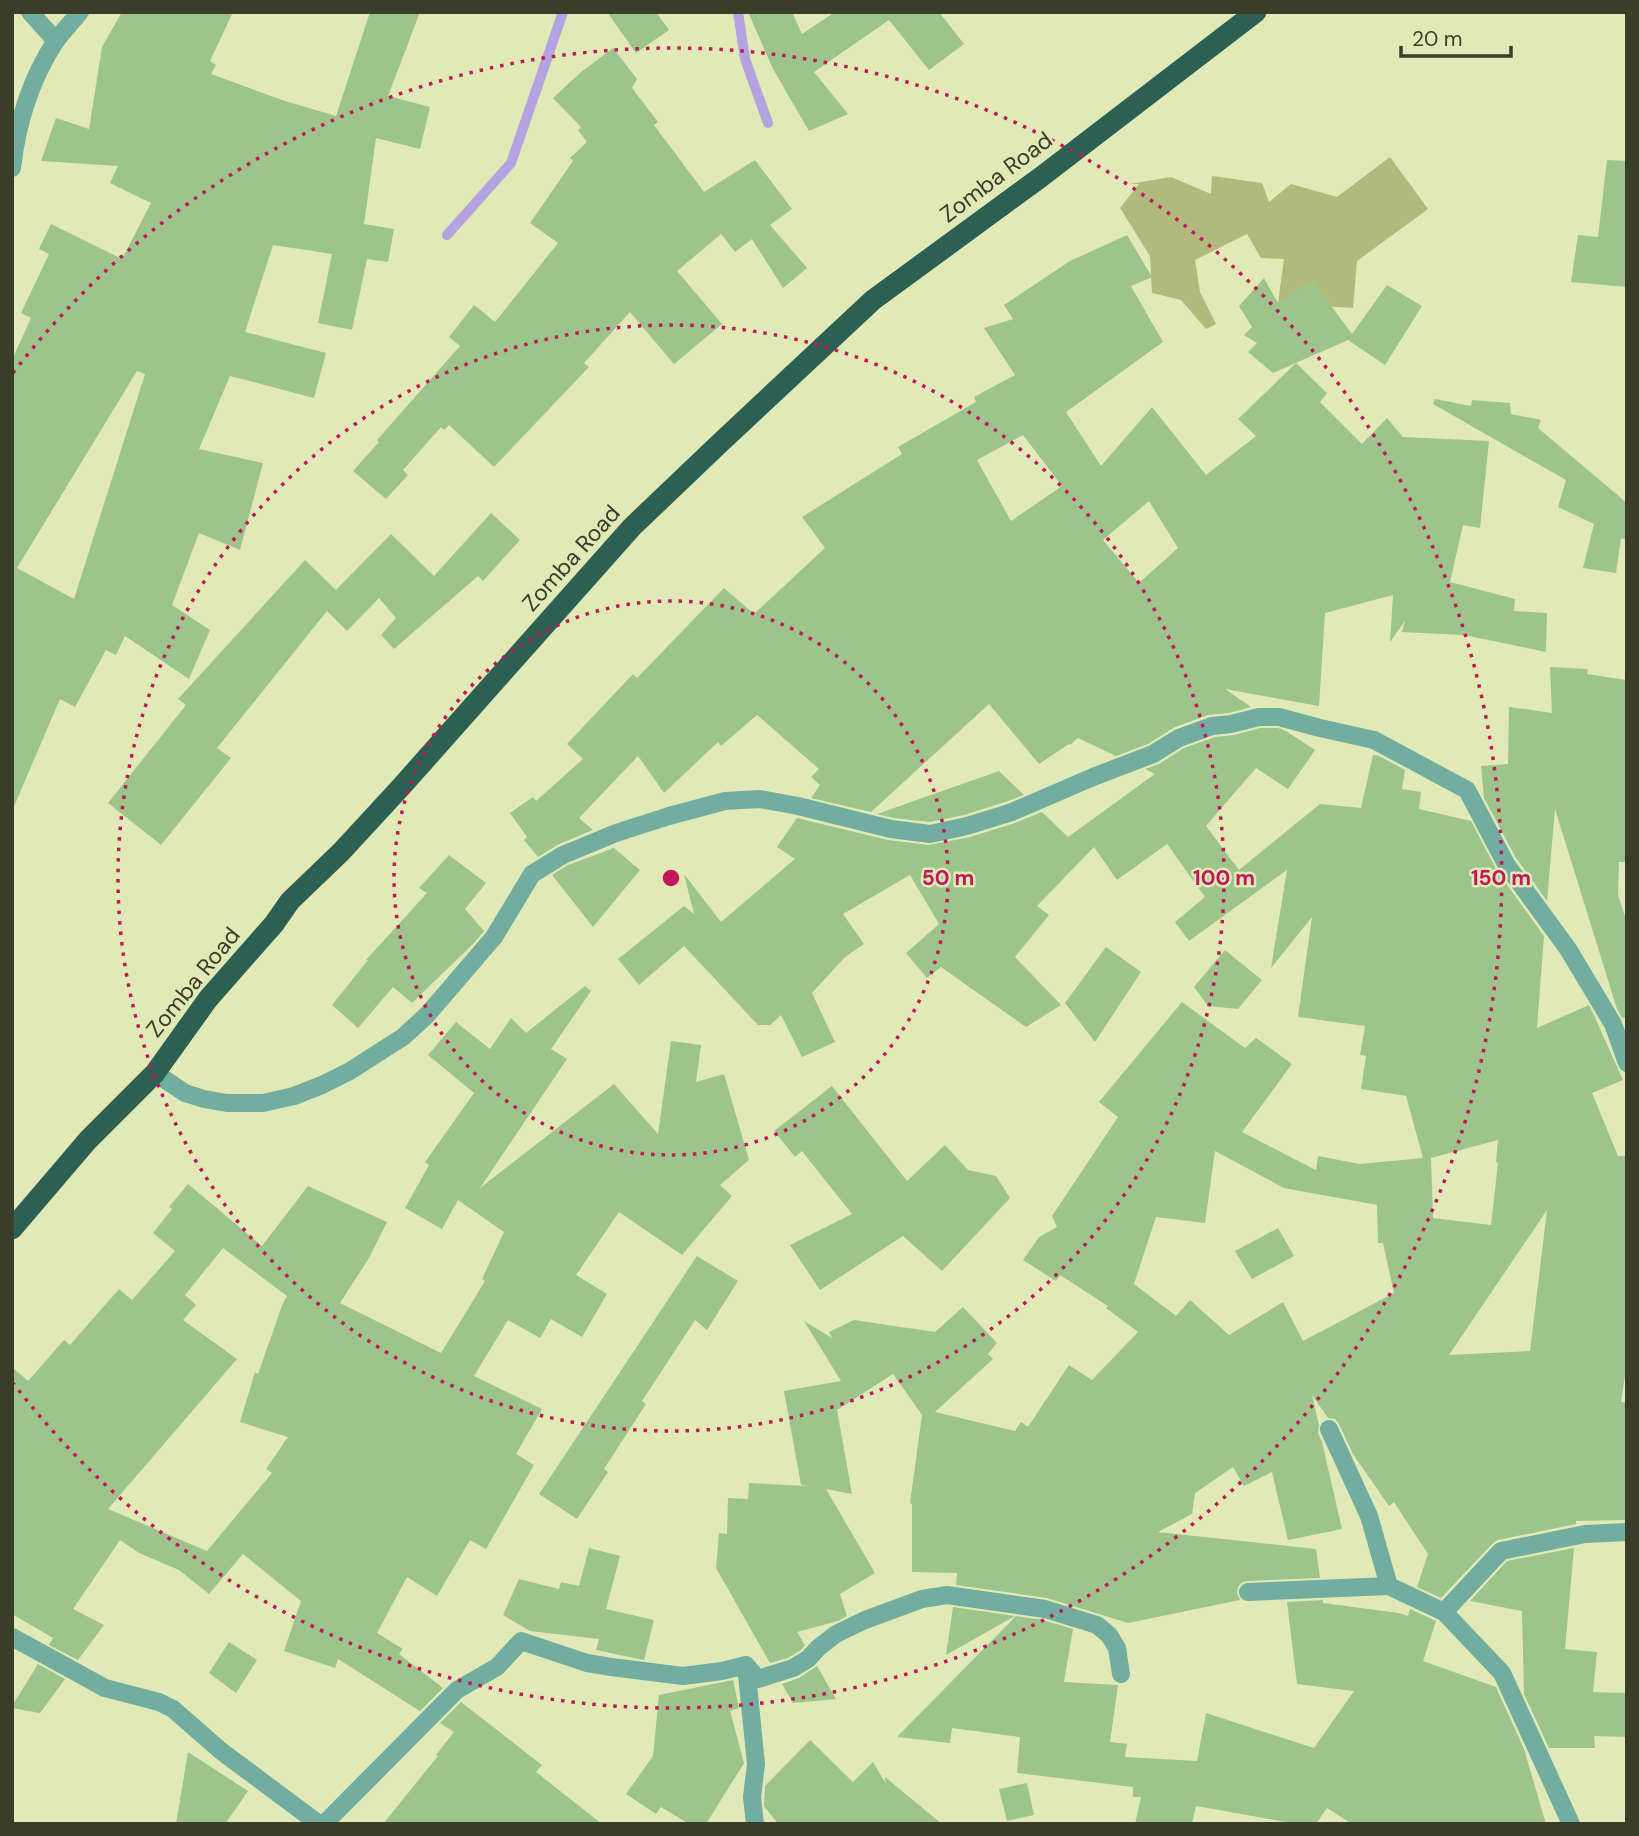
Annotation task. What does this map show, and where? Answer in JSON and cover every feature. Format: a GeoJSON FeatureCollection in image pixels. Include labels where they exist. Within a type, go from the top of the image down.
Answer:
{"type":"FeatureCollection","features":[{"type":"Feature","properties":{"kind":"highway","name":"Zomba Road"},"geometry":{"type":"LineString","coordinates":[[12,1229],[89,1140],[155,1073],[208,999],[274,924],[290,901],[341,852],[401,787],[632,527],[873,300],[1041,177],[1256,12]]}},
{"type":"Feature","properties":{"kind":"street"},"geometry":{"type":"LineString","coordinates":[[30,12],[56,41]]}},
{"type":"Feature","properties":{"kind":"street"},"geometry":{"type":"LineString","coordinates":[[12,168],[16,141],[32,86],[56,41],[80,12]]}},
{"type":"Feature","properties":{"kind":"street"},"geometry":{"type":"LineString","coordinates":[[155,1073],[185,1093],[204,1099],[263,1103],[294,1096],[350,1071],[403,1037],[427,1015],[494,937],[531,874],[563,855],[616,833],[725,801],[760,799],[891,829],[930,834],[1012,812],[1153,754],[1179,738],[1212,726],[1259,717],[1279,717],[1374,740],[1467,790],[1506,864],[1568,949],[1613,1024],[1627,1063]]}},
{"type":"Feature","properties":{"kind":"street"},"geometry":{"type":"LineString","coordinates":[[1329,1429],[1369,1516],[1389,1586]]}},
{"type":"Feature","properties":{"kind":"street"},"geometry":{"type":"LineString","coordinates":[[1444,1612],[1501,1551],[1585,1534],[1627,1532]]}},
{"type":"Feature","properties":{"kind":"street"},"geometry":{"type":"LineString","coordinates":[[1248,1592],[1389,1586],[1444,1612],[1502,1674],[1571,1824]]}},
{"type":"Feature","properties":{"kind":"street"},"geometry":{"type":"LineString","coordinates":[[746,1665],[758,1679],[793,1668],[808,1659],[836,1634],[865,1620],[922,1599],[947,1595],[1045,1609],[1097,1625],[1109,1635],[1117,1648],[1121,1674]]}},
{"type":"Feature","properties":{"kind":"street"},"geometry":{"type":"LineString","coordinates":[[12,1637],[105,1688],[159,1702],[173,1709],[221,1751],[321,1824],[457,1690],[497,1667],[521,1641],[587,1663],[683,1676],[746,1665]]}},
{"type":"Feature","properties":{"kind":"street"},"geometry":{"type":"LineString","coordinates":[[746,1665],[756,1765],[752,1797],[755,1824]]}},
{"type":"Feature","properties":{"kind":"green space"},"geometry":{"type":"Polygon","coordinates":[[[1390,157],[1428,209],[1357,261],[1353,308],[1278,303],[1284,259],[1261,258],[1247,234],[1195,260],[1200,292],[1216,324],[1206,329],[1181,300],[1152,293],[1150,256],[1120,208],[1139,184],[1130,184],[1171,177],[1211,194],[1212,176],[1262,183],[1269,202],[1291,184],[1337,197],[1390,157]]]}},
{"type":"Feature","properties":{"kind":"building"},"geometry":{"type":"Polygon","coordinates":[[[122,12],[233,12],[210,61],[216,65],[211,74],[336,116],[370,12],[420,12],[388,96],[430,107],[420,149],[376,138],[364,224],[394,229],[388,262],[367,259],[352,330],[318,323],[332,254],[273,245],[245,332],[326,353],[314,398],[230,376],[199,449],[263,463],[240,550],[199,533],[172,605],[210,630],[189,679],[125,636],[116,655],[106,650],[75,707],[60,699],[12,811],[12,360],[31,318],[21,313],[49,254],[39,249],[51,224],[122,259],[151,203],[110,183],[118,166],[41,161],[56,118],[89,129],[102,47],[122,12]],[[137,371],[17,568],[74,599],[145,374],[137,371]]]}},
{"type":"Feature","properties":{"kind":"building"},"geometry":{"type":"Polygon","coordinates":[[[607,12],[656,12],[669,30],[636,53],[607,12]]]}},
{"type":"Feature","properties":{"kind":"building"},"geometry":{"type":"Polygon","coordinates":[[[748,12],[792,12],[802,34],[835,12],[939,12],[964,44],[929,70],[889,20],[814,72],[848,114],[809,131],[773,69],[748,12]]]}},
{"type":"Feature","properties":{"kind":"building"},"geometry":{"type":"Polygon","coordinates":[[[613,48],[637,79],[632,88],[658,122],[654,125],[704,192],[755,160],[792,209],[770,225],[807,268],[783,288],[752,239],[735,252],[721,234],[677,271],[722,324],[674,364],[630,312],[584,363],[589,367],[494,467],[449,425],[444,430],[441,427],[403,470],[408,475],[386,499],[353,471],[460,346],[449,337],[474,305],[495,322],[558,243],[530,223],[573,161],[570,158],[587,142],[578,130],[581,127],[553,98],[613,48]]]}},
{"type":"Feature","properties":{"kind":"building"},"geometry":{"type":"Polygon","coordinates":[[[1607,160],[1627,161],[1627,287],[1571,282],[1578,235],[1598,237],[1607,160]]]}},
{"type":"Feature","properties":{"kind":"building"},"geometry":{"type":"Polygon","coordinates":[[[1127,235],[1152,277],[1131,286],[1163,342],[1066,412],[1101,466],[1152,407],[1206,475],[1256,436],[1238,419],[1296,363],[1327,393],[1320,402],[1362,444],[1387,418],[1403,437],[1489,441],[1480,528],[1463,525],[1450,582],[1515,599],[1514,611],[1547,613],[1546,652],[1464,635],[1402,632],[1405,621],[1390,642],[1393,595],[1325,613],[1319,706],[1225,689],[1251,707],[1208,715],[1175,727],[1148,744],[1116,756],[1078,738],[1039,764],[989,704],[871,812],[811,798],[820,785],[811,777],[819,769],[757,715],[721,746],[718,742],[664,793],[638,756],[579,818],[593,830],[559,844],[538,857],[524,840],[527,837],[510,813],[533,797],[536,801],[583,759],[567,744],[633,674],[637,678],[724,588],[754,614],[825,548],[802,517],[902,454],[898,447],[976,402],[974,397],[1015,375],[984,328],[1013,319],[1004,305],[1070,261],[1127,235]],[[1023,435],[977,460],[1011,521],[1062,486],[1023,435]],[[1149,501],[1103,540],[1139,583],[1178,548],[1149,501]]]}},
{"type":"Feature","properties":{"kind":"building"},"geometry":{"type":"Polygon","coordinates":[[[1264,278],[1278,303],[1312,280],[1352,334],[1387,285],[1422,306],[1385,365],[1348,340],[1273,373],[1248,352],[1257,343],[1244,335],[1252,327],[1239,306],[1264,278]]]}},
{"type":"Feature","properties":{"kind":"building"},"geometry":{"type":"Polygon","coordinates":[[[1435,399],[1471,406],[1472,400],[1510,403],[1511,414],[1541,420],[1538,428],[1627,503],[1627,540],[1621,538],[1616,573],[1583,568],[1594,524],[1558,507],[1566,480],[1433,404],[1435,399]]]}},
{"type":"Feature","properties":{"kind":"building"},"geometry":{"type":"Polygon","coordinates":[[[491,513],[520,540],[483,581],[478,576],[394,649],[381,635],[396,618],[379,598],[347,631],[327,611],[217,748],[231,758],[161,845],[108,803],[186,705],[178,699],[305,560],[336,590],[391,534],[434,576],[491,513]]]}},
{"type":"Feature","properties":{"kind":"building"},"geometry":{"type":"Polygon","coordinates":[[[1550,667],[1588,669],[1587,674],[1627,680],[1627,862],[1619,862],[1618,895],[1627,922],[1627,1017],[1622,1018],[1617,1009],[1555,809],[1547,901],[1516,858],[1484,798],[1481,766],[1508,764],[1509,707],[1552,713],[1550,667]]]}},
{"type":"Feature","properties":{"kind":"building"},"geometry":{"type":"Polygon","coordinates":[[[1260,728],[1278,728],[1315,750],[1288,789],[1256,768],[1206,826],[1239,870],[1320,804],[1361,808],[1373,755],[1379,756],[1405,770],[1402,789],[1421,792],[1419,809],[1471,821],[1497,871],[1544,936],[1537,1028],[1589,1005],[1623,1080],[1592,1093],[1618,1156],[1627,1156],[1627,1362],[1621,1402],[1627,1402],[1627,1520],[1576,1521],[1576,1524],[1498,1540],[1441,1598],[1417,1587],[1428,1554],[1394,1502],[1389,1506],[1353,1454],[1339,1424],[1335,1419],[1328,1418],[1312,1395],[1319,1425],[1318,1433],[1342,1529],[1288,1540],[1272,1472],[1244,1486],[1233,1467],[1195,1493],[1192,1514],[1158,1532],[1316,1549],[1320,1578],[1247,1581],[1238,1587],[1240,1600],[1128,1623],[1047,1598],[956,1585],[957,1573],[912,1572],[910,1503],[922,1415],[893,1374],[837,1410],[852,1494],[826,1489],[875,1573],[840,1594],[847,1616],[797,1632],[805,1645],[801,1650],[788,1658],[770,1663],[716,1568],[719,1533],[727,1534],[728,1498],[748,1499],[749,1483],[806,1486],[801,1485],[784,1391],[841,1381],[804,1321],[832,1338],[829,1332],[854,1320],[935,1332],[963,1307],[997,1343],[988,1354],[993,1359],[935,1412],[1015,1431],[1021,1422],[1028,1427],[1069,1365],[1092,1380],[1138,1332],[1106,1308],[1108,1306],[1060,1275],[1056,1281],[1023,1260],[1039,1237],[1057,1227],[1052,1216],[1118,1117],[1099,1102],[1182,1002],[1245,1048],[1256,1038],[1292,1064],[1242,1132],[1316,1170],[1318,1156],[1360,1164],[1423,1158],[1406,1096],[1361,1089],[1366,1056],[1360,1055],[1365,1026],[1298,1017],[1312,917],[1271,968],[1287,870],[1189,941],[1175,922],[1205,897],[1167,844],[1117,880],[1094,847],[1037,906],[1049,915],[1015,957],[1061,1005],[1026,1027],[941,967],[927,978],[906,953],[939,924],[910,875],[843,914],[864,944],[845,957],[812,993],[835,1042],[802,1057],[781,1015],[770,1025],[758,1025],[684,946],[639,985],[618,959],[684,906],[694,914],[684,874],[721,922],[795,859],[777,847],[797,818],[888,840],[929,845],[970,837],[1042,812],[1068,837],[1155,774],[1145,769],[1159,764],[1184,748],[1215,737],[1260,728]],[[1498,1140],[1431,1158],[1433,1218],[1491,1225],[1498,1140]],[[1215,1151],[1205,1223],[1156,1217],[1134,1284],[1176,1316],[1190,1300],[1229,1335],[1283,1302],[1303,1341],[1394,1293],[1383,1243],[1378,1243],[1377,1205],[1284,1188],[1215,1151]],[[1547,1210],[1449,1355],[1530,1351],[1547,1210]]]}},
{"type":"Feature","properties":{"kind":"building"},"geometry":{"type":"Polygon","coordinates":[[[999,771],[1024,795],[964,815],[930,822],[877,814],[999,771]]]}},
{"type":"Feature","properties":{"kind":"building"},"geometry":{"type":"Polygon","coordinates":[[[614,848],[640,870],[593,927],[552,875],[568,865],[614,848]]]}},
{"type":"Feature","properties":{"kind":"building"},"geometry":{"type":"Polygon","coordinates":[[[449,855],[486,883],[465,909],[484,931],[412,1003],[393,987],[358,1028],[332,1005],[366,960],[427,893],[419,888],[449,855]]]}},
{"type":"Feature","properties":{"kind":"building"},"geometry":{"type":"Polygon","coordinates":[[[1106,947],[1141,972],[1095,1042],[1065,1003],[1106,947]]]}},
{"type":"Feature","properties":{"kind":"building"},"geometry":{"type":"Polygon","coordinates":[[[1225,950],[1262,980],[1238,1009],[1208,1006],[1194,987],[1225,950]]]}},
{"type":"Feature","properties":{"kind":"building"},"geometry":{"type":"Polygon","coordinates":[[[585,986],[591,991],[551,1049],[567,1059],[480,1188],[614,1084],[658,1134],[671,1041],[701,1045],[696,1082],[724,1074],[749,1160],[720,1185],[732,1196],[682,1255],[619,1212],[576,1275],[607,1294],[582,1337],[551,1319],[540,1338],[508,1320],[474,1376],[542,1409],[516,1454],[534,1465],[486,1549],[470,1540],[437,1596],[407,1577],[377,1633],[403,1649],[399,1654],[443,1688],[420,1711],[338,1659],[335,1668],[284,1651],[301,1601],[243,1554],[209,1594],[179,1570],[139,1553],[120,1540],[73,1609],[104,1625],[78,1660],[49,1645],[53,1638],[12,1614],[12,1367],[28,1381],[64,1340],[70,1345],[119,1289],[132,1300],[175,1251],[153,1233],[188,1184],[262,1246],[308,1186],[387,1222],[369,1258],[340,1303],[441,1353],[485,1281],[482,1279],[504,1232],[458,1200],[442,1229],[405,1208],[429,1165],[425,1162],[474,1093],[428,1055],[456,1022],[490,1049],[511,1018],[526,1033],[585,986]],[[223,1248],[185,1295],[196,1305],[183,1320],[237,1359],[108,1509],[207,1551],[272,1473],[266,1469],[288,1437],[240,1422],[255,1372],[258,1374],[287,1296],[223,1248]]]}},
{"type":"Feature","properties":{"kind":"building"},"geometry":{"type":"Polygon","coordinates":[[[832,1086],[907,1181],[945,1145],[968,1170],[996,1176],[1010,1198],[942,1271],[903,1236],[820,1290],[790,1245],[852,1214],[802,1151],[795,1157],[774,1131],[832,1086]]]}},
{"type":"Feature","properties":{"kind":"building"},"geometry":{"type":"Polygon","coordinates":[[[1278,1228],[1294,1256],[1252,1279],[1235,1251],[1278,1228]]]}},
{"type":"Feature","properties":{"kind":"building"},"geometry":{"type":"Polygon","coordinates":[[[697,1256],[738,1281],[707,1330],[695,1320],[642,1401],[646,1404],[604,1469],[608,1472],[577,1519],[539,1494],[697,1256]]]}},
{"type":"Feature","properties":{"kind":"building"},"geometry":{"type":"Polygon","coordinates":[[[589,1548],[620,1556],[606,1609],[654,1620],[644,1660],[596,1650],[599,1639],[530,1631],[503,1615],[519,1579],[559,1589],[561,1582],[579,1586],[589,1548]]]}},
{"type":"Feature","properties":{"kind":"building"},"geometry":{"type":"Polygon","coordinates":[[[1574,1548],[1565,1649],[1597,1652],[1593,1692],[1627,1693],[1627,1737],[1594,1736],[1595,1748],[1549,1748],[1524,1694],[1522,1611],[1470,1601],[1507,1561],[1574,1548]]]}},
{"type":"Feature","properties":{"kind":"building"},"geometry":{"type":"Polygon","coordinates":[[[1323,1600],[1323,1603],[1408,1616],[1410,1609],[1436,1621],[1423,1661],[1496,1687],[1524,1749],[1546,1824],[1352,1824],[1327,1808],[1316,1824],[1297,1824],[1196,1806],[1192,1824],[1135,1824],[1141,1797],[1133,1797],[1133,1787],[1017,1773],[1020,1737],[952,1728],[950,1743],[897,1737],[1016,1616],[1043,1620],[1073,1629],[1064,1682],[1118,1685],[1110,1742],[1127,1744],[1125,1757],[1197,1761],[1206,1713],[1314,1748],[1354,1691],[1297,1684],[1287,1602],[1323,1600]]]}},
{"type":"Feature","properties":{"kind":"building"},"geometry":{"type":"Polygon","coordinates":[[[953,1607],[1015,1616],[946,1655],[953,1607]]]}},
{"type":"Feature","properties":{"kind":"building"},"geometry":{"type":"Polygon","coordinates":[[[229,1642],[257,1660],[236,1693],[209,1673],[229,1642]]]}},
{"type":"Feature","properties":{"kind":"building"},"geometry":{"type":"Polygon","coordinates":[[[38,1664],[65,1679],[40,1713],[12,1708],[12,1706],[38,1664]]]}},
{"type":"Feature","properties":{"kind":"building"},"geometry":{"type":"Polygon","coordinates":[[[817,1666],[836,1699],[793,1703],[782,1684],[799,1678],[817,1666]]]}},
{"type":"Feature","properties":{"kind":"building"},"geometry":{"type":"Polygon","coordinates":[[[733,1680],[739,1708],[730,1711],[744,1763],[706,1824],[689,1824],[661,1807],[656,1814],[626,1794],[653,1756],[659,1695],[733,1680]]]}},
{"type":"Feature","properties":{"kind":"building"},"geometry":{"type":"Polygon","coordinates":[[[461,1702],[542,1765],[536,1772],[602,1824],[383,1824],[454,1732],[440,1723],[461,1702]]]}},
{"type":"Feature","properties":{"kind":"building"},"geometry":{"type":"Polygon","coordinates":[[[810,1740],[853,1782],[873,1762],[886,1784],[885,1777],[942,1824],[778,1824],[764,1806],[765,1786],[810,1740]]]}},
{"type":"Feature","properties":{"kind":"building"},"geometry":{"type":"Polygon","coordinates":[[[188,1752],[248,1791],[225,1824],[176,1824],[188,1752]]]}},
{"type":"Feature","properties":{"kind":"building"},"geometry":{"type":"Polygon","coordinates":[[[1027,1783],[1034,1815],[1007,1821],[999,1789],[1027,1783]]]}},
{"type":"Feature","properties":{"kind":"waterway"},"geometry":{"type":"LineString","coordinates":[[447,235],[511,163],[563,12]]}},
{"type":"Feature","properties":{"kind":"waterway"},"geometry":{"type":"LineString","coordinates":[[738,12],[745,59],[768,123]]}}]}
